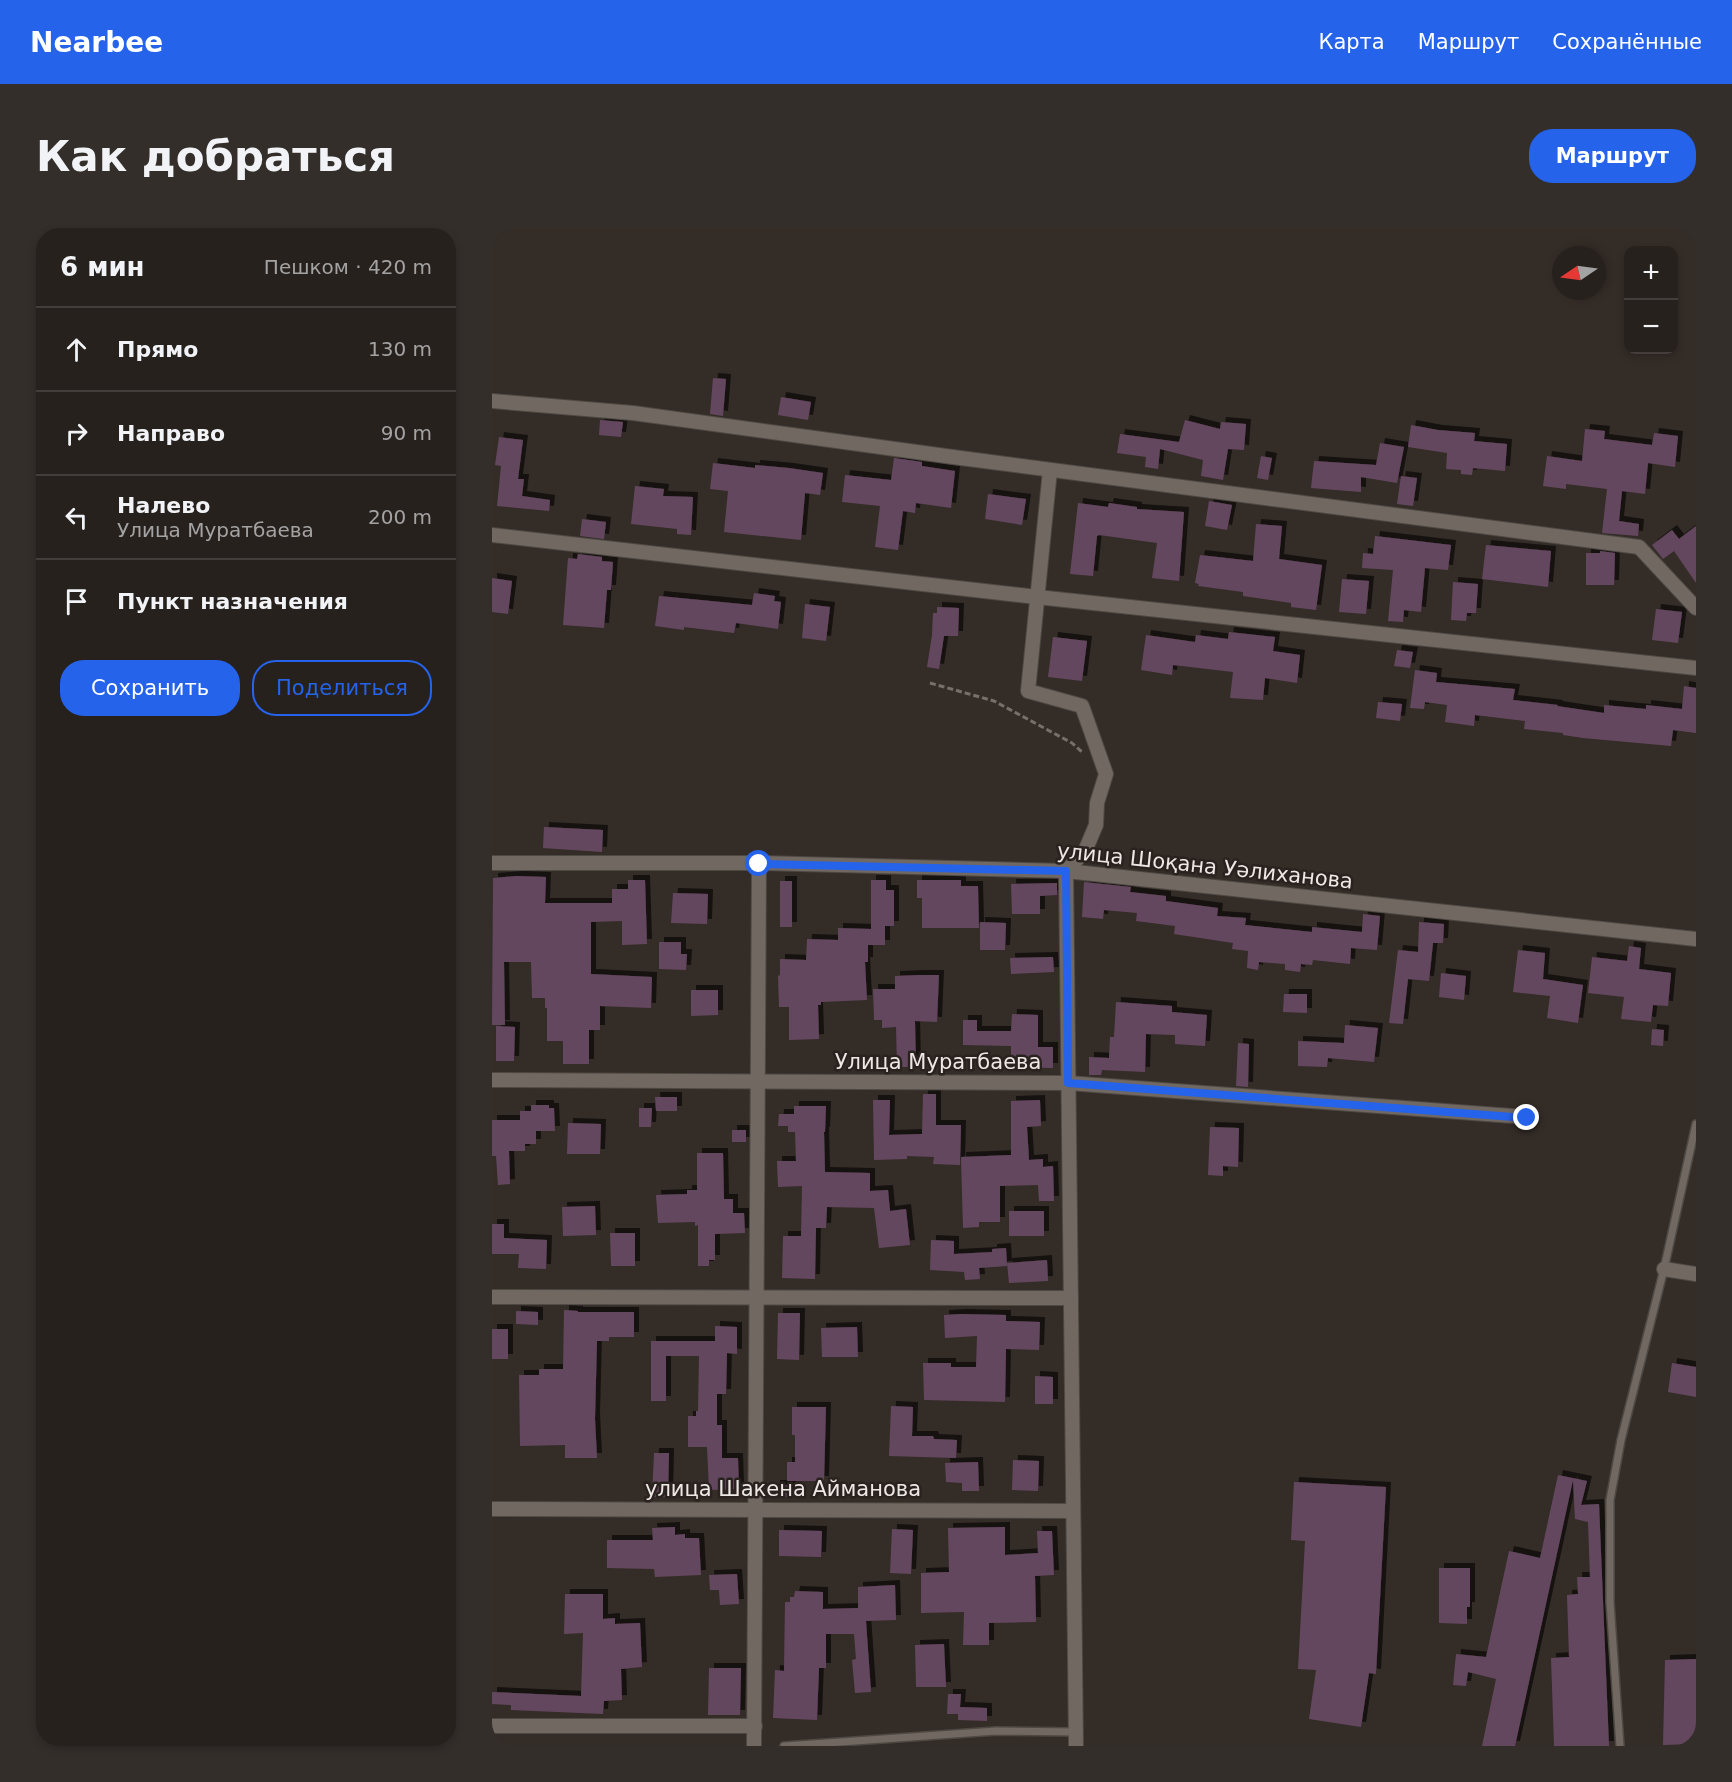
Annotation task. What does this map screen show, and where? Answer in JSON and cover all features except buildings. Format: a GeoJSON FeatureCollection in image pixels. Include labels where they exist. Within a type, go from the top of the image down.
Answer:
{"type":"FeatureCollection","features":[{"type":"Feature","properties":{"kind":"street"},"geometry":{"type":"LineString","coordinates":[[492,401],[633,413],[1639,547],[1696,608]]}},
{"type":"Feature","properties":{"kind":"street"},"geometry":{"type":"LineString","coordinates":[[1050,470],[1028,691],[1082,706],[1106,774],[1097,802],[1096,825],[1085,851],[1066,871],[1076,1739]]}},
{"type":"Feature","properties":{"kind":"street"},"geometry":{"type":"LineString","coordinates":[[492,535],[1696,668]]}},
{"type":"Feature","properties":{"kind":"street","name":"улица Шоқана Уәлиханова"},"geometry":{"type":"LineString","coordinates":[[492,863],[759,864],[1066,871],[1696,939]]}},
{"type":"Feature","properties":{"kind":"street"},"geometry":{"type":"LineString","coordinates":[[754,1746],[759,864]]}},
{"type":"Feature","properties":{"kind":"street","name":"Улица Муратбаева"},"geometry":{"type":"LineString","coordinates":[[492,1080],[1068,1083],[1527,1118]]}},
{"type":"Feature","properties":{"kind":"street"},"geometry":{"type":"LineString","coordinates":[[1664,1269],[1696,1274]]}},
{"type":"Feature","properties":{"kind":"street"},"geometry":{"type":"LineString","coordinates":[[492,1297],[1071,1298]]}},
{"type":"Feature","properties":{"kind":"street","name":"улица Шакена Айманова"},"geometry":{"type":"LineString","coordinates":[[492,1509],[1073,1511]]}},
{"type":"Feature","properties":{"kind":"street"},"geometry":{"type":"LineString","coordinates":[[492,1726],[754,1726]]}},
{"type":"Feature","properties":{"kind":"lane"},"geometry":{"type":"LineString","coordinates":[[1620,1746],[1610,1602],[1610,1500],[1621,1440],[1664,1269],[1696,1124]]}},
{"type":"Feature","properties":{"kind":"lane"},"geometry":{"type":"LineString","coordinates":[[784,1746],[996,1731],[1076,1739]]}},
{"type":"Feature","properties":{"kind":"path"},"geometry":{"type":"LineString","coordinates":[[930,683],[994,701],[1072,743],[1106,774]]}},
{"type":"Feature","properties":{"kind":"route"},"geometry":{"type":"LineString","coordinates":[[759,864],[1066,871],[1068,1083],[1527,1118]]}}]}
